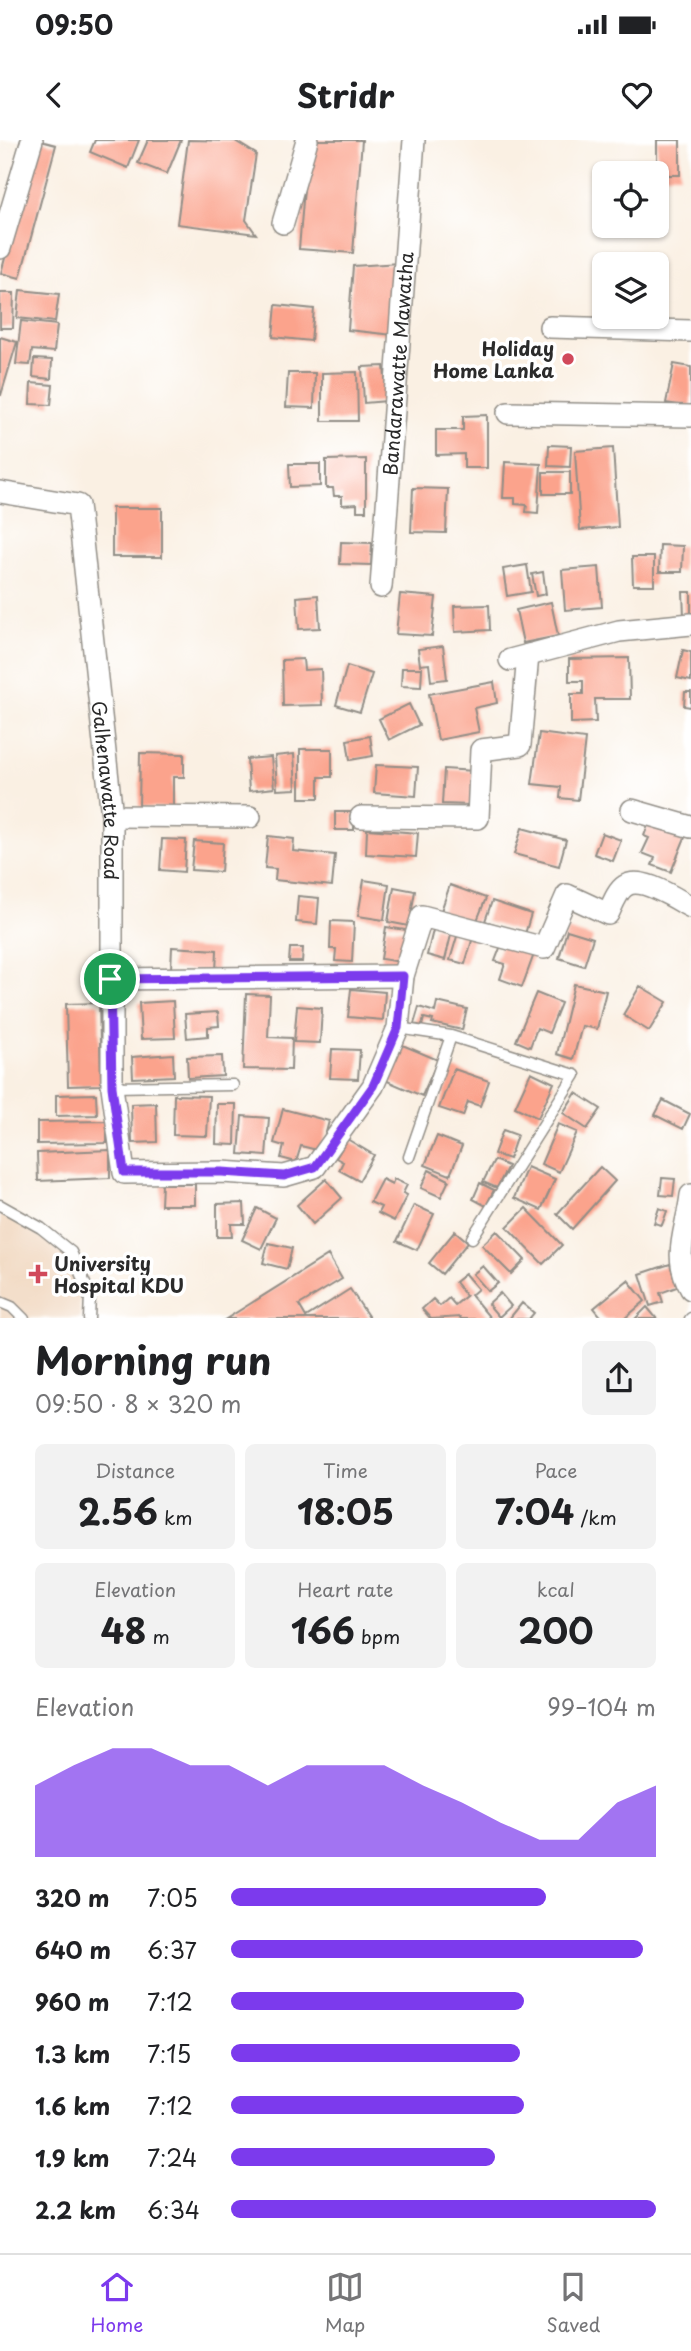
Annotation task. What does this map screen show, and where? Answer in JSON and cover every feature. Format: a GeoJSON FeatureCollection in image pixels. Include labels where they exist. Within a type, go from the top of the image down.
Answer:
{"type":"FeatureCollection","features":[{"type":"Feature","properties":{"kind":"street"},"geometry":{"type":"LineString","coordinates":[[0,248],[32,140]]}},
{"type":"Feature","properties":{"kind":"street"},"geometry":{"type":"LineString","coordinates":[[283,223],[307,140]]}},
{"type":"Feature","properties":{"kind":"street","name":"Bandarawatte Mawatha"},"geometry":{"type":"LineString","coordinates":[[381,587],[414,140]]}},
{"type":"Feature","properties":{"kind":"street"},"geometry":{"type":"LineString","coordinates":[[550,327],[691,331]]}},
{"type":"Feature","properties":{"kind":"street"},"geometry":{"type":"LineString","coordinates":[[508,413],[691,416]]}},
{"type":"Feature","properties":{"kind":"street","name":"Galhenawatte Road"},"geometry":{"type":"LineString","coordinates":[[0,492],[78,505],[112,816],[112,1087],[124,1172],[222,1172],[284,1176],[315,1167],[373,1086],[398,1028]]}},
{"type":"Feature","properties":{"kind":"street"},"geometry":{"type":"LineString","coordinates":[[361,817],[478,818],[481,750],[520,745],[519,657],[620,631],[691,624]]}},
{"type":"Feature","properties":{"kind":"street"},"geometry":{"type":"LineString","coordinates":[[632,810],[691,827]]}},
{"type":"Feature","properties":{"kind":"street"},"geometry":{"type":"LineString","coordinates":[[112,816],[250,817]]}},
{"type":"Feature","properties":{"kind":"street"},"geometry":{"type":"LineString","coordinates":[[398,1028],[403,976],[422,916],[544,948],[567,895],[608,914],[623,887],[633,882],[646,884],[691,907]]}},
{"type":"Feature","properties":{"kind":"street"},"geometry":{"type":"LineString","coordinates":[[110,979],[403,976]]}},
{"type":"Feature","properties":{"kind":"street"},"geometry":{"type":"LineString","coordinates":[[691,1195],[681,1243],[681,1261],[683,1275],[691,1289]]}},
{"type":"Feature","properties":{"kind":"lane"},"geometry":{"type":"LineString","coordinates":[[398,1028],[451,1036],[575,1075],[472,1238]]}},
{"type":"Feature","properties":{"kind":"lane"},"geometry":{"type":"LineString","coordinates":[[409,1157],[451,1036]]}},
{"type":"Feature","properties":{"kind":"lane"},"geometry":{"type":"LineString","coordinates":[[112,1087],[233,1085]]}},
{"type":"Feature","properties":{"kind":"lane"},"geometry":{"type":"LineString","coordinates":[[0,1205],[41,1228],[71,1252],[90,1295],[89,1318]]}},
{"type":"Feature","properties":{"kind":"lane"},"geometry":{"type":"LineString","coordinates":[[0,1303],[12,1307],[24,1318]]}},
{"type":"Feature","properties":{"kind":"shaded area","name":"University Hospital KDU"},"geometry":{"type":"Polygon","coordinates":[[[0,1216],[10,1219],[50,1243],[72,1262],[79,1285],[80,1318],[0,1318],[0,1216]]]}},
{"type":"Feature","properties":{"kind":"building"},"geometry":{"type":"Polygon","coordinates":[[[37,140],[56,145],[20,278],[1,273],[37,140]]]}},
{"type":"Feature","properties":{"kind":"building"},"geometry":{"type":"Polygon","coordinates":[[[95,140],[139,140],[128,168],[90,152],[95,140]]]}},
{"type":"Feature","properties":{"kind":"building"},"geometry":{"type":"Polygon","coordinates":[[[148,140],[181,140],[167,174],[138,163],[148,140]]]}},
{"type":"Feature","properties":{"kind":"building"},"geometry":{"type":"Polygon","coordinates":[[[188,140],[235,141],[256,154],[246,220],[256,234],[177,224],[188,140]]]}},
{"type":"Feature","properties":{"kind":"building"},"geometry":{"type":"Polygon","coordinates":[[[308,140],[362,140],[353,253],[299,249],[308,140]]]}},
{"type":"Feature","properties":{"kind":"building"},"geometry":{"type":"Polygon","coordinates":[[[657,140],[680,140],[680,175],[669,175],[669,161],[657,161],[657,140]]]}},
{"type":"Feature","properties":{"kind":"building"},"geometry":{"type":"Polygon","coordinates":[[[399,263],[393,335],[348,330],[353,266],[399,263]]]}},
{"type":"Feature","properties":{"kind":"building"},"geometry":{"type":"Polygon","coordinates":[[[20,290],[59,294],[55,322],[17,318],[20,290]]]}},
{"type":"Feature","properties":{"kind":"building"},"geometry":{"type":"Polygon","coordinates":[[[0,293],[14,293],[13,328],[0,328],[0,293]]]}},
{"type":"Feature","properties":{"kind":"building"},"geometry":{"type":"Polygon","coordinates":[[[276,305],[314,309],[311,341],[273,337],[276,305]]]}},
{"type":"Feature","properties":{"kind":"building"},"geometry":{"type":"Polygon","coordinates":[[[21,321],[57,325],[54,352],[32,350],[30,365],[16,364],[21,321]]]}},
{"type":"Feature","properties":{"kind":"building"},"geometry":{"type":"Polygon","coordinates":[[[0,337],[17,342],[1,395],[0,395],[0,337]]]}},
{"type":"Feature","properties":{"kind":"building"},"geometry":{"type":"Polygon","coordinates":[[[34,359],[52,360],[51,379],[33,377],[34,359]]]}},
{"type":"Feature","properties":{"kind":"building"},"geometry":{"type":"Polygon","coordinates":[[[674,364],[691,367],[691,407],[666,403],[674,364]]]}},
{"type":"Feature","properties":{"kind":"building"},"geometry":{"type":"Polygon","coordinates":[[[384,366],[387,401],[364,403],[362,367],[384,366]]]}},
{"type":"Feature","properties":{"kind":"building"},"geometry":{"type":"Polygon","coordinates":[[[357,372],[358,421],[322,421],[322,373],[357,372]]]}},
{"type":"Feature","properties":{"kind":"building"},"geometry":{"type":"Polygon","coordinates":[[[288,373],[315,373],[314,408],[286,407],[288,373]]]}},
{"type":"Feature","properties":{"kind":"building"},"geometry":{"type":"Polygon","coordinates":[[[31,383],[53,385],[51,405],[30,404],[31,383]]]}},
{"type":"Feature","properties":{"kind":"building"},"geometry":{"type":"Polygon","coordinates":[[[487,415],[487,468],[464,468],[464,454],[436,455],[436,430],[463,430],[463,416],[487,415]]]}},
{"type":"Feature","properties":{"kind":"building"},"geometry":{"type":"Polygon","coordinates":[[[549,445],[571,446],[570,467],[548,466],[549,445]]]}},
{"type":"Feature","properties":{"kind":"building"},"geometry":{"type":"Polygon","coordinates":[[[613,448],[618,527],[580,530],[575,451],[613,448]]]}},
{"type":"Feature","properties":{"kind":"building"},"geometry":{"type":"Polygon","coordinates":[[[366,459],[366,511],[357,511],[357,504],[342,505],[342,496],[334,496],[333,488],[326,488],[326,460],[366,459]]]}},
{"type":"Feature","properties":{"kind":"building"},"geometry":{"type":"Polygon","coordinates":[[[505,462],[541,464],[538,513],[526,512],[527,505],[515,504],[515,498],[503,498],[505,462]]]}},
{"type":"Feature","properties":{"kind":"building"},"geometry":{"type":"Polygon","coordinates":[[[289,464],[320,464],[320,486],[290,487],[289,464]]]}},
{"type":"Feature","properties":{"kind":"building"},"geometry":{"type":"Polygon","coordinates":[[[543,472],[570,472],[570,494],[543,494],[543,472]]]}},
{"type":"Feature","properties":{"kind":"building"},"geometry":{"type":"Polygon","coordinates":[[[413,488],[448,489],[446,533],[411,532],[413,488]]]}},
{"type":"Feature","properties":{"kind":"building"},"geometry":{"type":"Polygon","coordinates":[[[112,508],[162,508],[162,557],[112,557],[112,508]]]}},
{"type":"Feature","properties":{"kind":"building"},"geometry":{"type":"Polygon","coordinates":[[[341,542],[372,543],[371,565],[340,564],[341,542]]]}},
{"type":"Feature","properties":{"kind":"building"},"geometry":{"type":"Polygon","coordinates":[[[660,545],[683,546],[682,572],[659,572],[660,545]]]}},
{"type":"Feature","properties":{"kind":"building"},"geometry":{"type":"Polygon","coordinates":[[[632,557],[654,557],[654,585],[633,585],[632,557]]]}},
{"type":"Feature","properties":{"kind":"building"},"geometry":{"type":"Polygon","coordinates":[[[527,565],[531,592],[507,596],[503,569],[527,565]]]}},
{"type":"Feature","properties":{"kind":"building"},"geometry":{"type":"Polygon","coordinates":[[[599,567],[602,607],[565,610],[562,570],[599,567]]]}},
{"type":"Feature","properties":{"kind":"building"},"geometry":{"type":"Polygon","coordinates":[[[543,572],[546,594],[536,596],[532,574],[543,572]]]}},
{"type":"Feature","properties":{"kind":"building"},"geometry":{"type":"Polygon","coordinates":[[[683,592],[691,592],[691,616],[684,616],[683,592]]]}},
{"type":"Feature","properties":{"kind":"building"},"geometry":{"type":"Polygon","coordinates":[[[400,594],[436,597],[432,636],[396,634],[400,594]]]}},
{"type":"Feature","properties":{"kind":"building"},"geometry":{"type":"Polygon","coordinates":[[[318,595],[320,628],[299,629],[297,597],[318,595]]]}},
{"type":"Feature","properties":{"kind":"building"},"geometry":{"type":"Polygon","coordinates":[[[551,602],[558,636],[523,643],[516,610],[551,602]]]}},
{"type":"Feature","properties":{"kind":"building"},"geometry":{"type":"Polygon","coordinates":[[[489,605],[490,630],[455,632],[454,606],[489,605]]]}},
{"type":"Feature","properties":{"kind":"building"},"geometry":{"type":"Polygon","coordinates":[[[443,646],[447,679],[431,681],[429,664],[420,665],[418,649],[443,646]]]}},
{"type":"Feature","properties":{"kind":"building"},"geometry":{"type":"Polygon","coordinates":[[[683,650],[691,652],[691,681],[677,678],[683,650]]]}},
{"type":"Feature","properties":{"kind":"building"},"geometry":{"type":"Polygon","coordinates":[[[629,658],[630,699],[595,699],[596,722],[571,723],[571,694],[583,694],[583,681],[569,681],[569,659],[629,658]]]}},
{"type":"Feature","properties":{"kind":"building"},"geometry":{"type":"Polygon","coordinates":[[[303,659],[304,670],[321,669],[322,705],[283,706],[282,660],[303,659]]]}},
{"type":"Feature","properties":{"kind":"building"},"geometry":{"type":"Polygon","coordinates":[[[347,666],[372,674],[360,712],[336,705],[347,666]]]}},
{"type":"Feature","properties":{"kind":"building"},"geometry":{"type":"Polygon","coordinates":[[[402,668],[422,668],[421,687],[401,686],[402,668]]]}},
{"type":"Feature","properties":{"kind":"building"},"geometry":{"type":"Polygon","coordinates":[[[494,682],[497,703],[474,708],[479,732],[438,740],[429,694],[494,682]]]}},
{"type":"Feature","properties":{"kind":"building"},"geometry":{"type":"Polygon","coordinates":[[[685,692],[691,692],[691,707],[684,706],[685,692]]]}},
{"type":"Feature","properties":{"kind":"building"},"geometry":{"type":"Polygon","coordinates":[[[409,704],[419,725],[389,740],[379,719],[409,704]]]}},
{"type":"Feature","properties":{"kind":"building"},"geometry":{"type":"Polygon","coordinates":[[[539,733],[585,739],[578,800],[560,798],[561,787],[532,784],[539,733]]]}},
{"type":"Feature","properties":{"kind":"building"},"geometry":{"type":"Polygon","coordinates":[[[370,736],[373,756],[350,760],[347,740],[370,736]]]}},
{"type":"Feature","properties":{"kind":"building"},"geometry":{"type":"Polygon","coordinates":[[[300,749],[332,749],[332,777],[319,777],[319,798],[300,798],[300,749]]]}},
{"type":"Feature","properties":{"kind":"building"},"geometry":{"type":"Polygon","coordinates":[[[140,753],[184,754],[184,777],[173,777],[173,808],[139,807],[140,753]]]}},
{"type":"Feature","properties":{"kind":"building"},"geometry":{"type":"Polygon","coordinates":[[[294,754],[296,789],[277,790],[275,756],[294,754]]]}},
{"type":"Feature","properties":{"kind":"building"},"geometry":{"type":"Polygon","coordinates":[[[271,757],[274,788],[249,791],[247,759],[271,757]]]}},
{"type":"Feature","properties":{"kind":"building"},"geometry":{"type":"Polygon","coordinates":[[[376,765],[418,767],[416,796],[374,793],[376,765]]]}},
{"type":"Feature","properties":{"kind":"building"},"geometry":{"type":"Polygon","coordinates":[[[444,769],[474,771],[471,805],[442,804],[444,769]]]}},
{"type":"Feature","properties":{"kind":"building"},"geometry":{"type":"Polygon","coordinates":[[[335,812],[354,812],[354,830],[335,830],[335,812]]]}},
{"type":"Feature","properties":{"kind":"building"},"geometry":{"type":"Polygon","coordinates":[[[650,820],[686,835],[671,872],[652,865],[655,858],[642,853],[649,838],[644,836],[650,820]]]}},
{"type":"Feature","properties":{"kind":"building"},"geometry":{"type":"Polygon","coordinates":[[[522,828],[566,840],[559,866],[514,854],[522,828]]]}},
{"type":"Feature","properties":{"kind":"building"},"geometry":{"type":"Polygon","coordinates":[[[367,829],[418,833],[416,857],[366,854],[367,829]]]}},
{"type":"Feature","properties":{"kind":"building"},"geometry":{"type":"Polygon","coordinates":[[[602,833],[621,840],[613,861],[594,854],[602,833]]]}},
{"type":"Feature","properties":{"kind":"building"},"geometry":{"type":"Polygon","coordinates":[[[268,836],[294,839],[293,851],[335,855],[332,886],[275,880],[276,869],[265,868],[268,836]]]}},
{"type":"Feature","properties":{"kind":"building"},"geometry":{"type":"Polygon","coordinates":[[[162,839],[186,840],[184,872],[160,870],[162,839]]]}},
{"type":"Feature","properties":{"kind":"building"},"geometry":{"type":"Polygon","coordinates":[[[194,841],[223,843],[221,872],[191,870],[194,841]]]}},
{"type":"Feature","properties":{"kind":"building"},"geometry":{"type":"Polygon","coordinates":[[[364,880],[389,884],[384,920],[358,916],[364,880]]]}},
{"type":"Feature","properties":{"kind":"building"},"geometry":{"type":"Polygon","coordinates":[[[450,885],[486,898],[476,923],[441,911],[450,885]]]}},
{"type":"Feature","properties":{"kind":"building"},"geometry":{"type":"Polygon","coordinates":[[[394,887],[415,891],[409,926],[388,922],[394,887]]]}},
{"type":"Feature","properties":{"kind":"building"},"geometry":{"type":"Polygon","coordinates":[[[298,896],[319,898],[317,924],[296,922],[298,896]]]}},
{"type":"Feature","properties":{"kind":"building"},"geometry":{"type":"Polygon","coordinates":[[[492,901],[531,914],[525,934],[485,921],[492,901]]]}},
{"type":"Feature","properties":{"kind":"building"},"geometry":{"type":"Polygon","coordinates":[[[331,921],[354,922],[352,962],[335,961],[336,949],[330,949],[331,921]]]}},
{"type":"Feature","properties":{"kind":"building"},"geometry":{"type":"Polygon","coordinates":[[[434,926],[452,931],[445,960],[427,955],[434,926]]]}},
{"type":"Feature","properties":{"kind":"building"},"geometry":{"type":"Polygon","coordinates":[[[386,927],[406,930],[402,962],[381,959],[386,927]]]}},
{"type":"Feature","properties":{"kind":"building"},"geometry":{"type":"Polygon","coordinates":[[[567,930],[593,938],[584,966],[559,958],[567,930]]]}},
{"type":"Feature","properties":{"kind":"building"},"geometry":{"type":"Polygon","coordinates":[[[458,933],[473,937],[465,964],[450,960],[458,933]]]}},
{"type":"Feature","properties":{"kind":"building"},"geometry":{"type":"Polygon","coordinates":[[[502,943],[534,954],[522,987],[500,979],[505,964],[495,961],[502,943]]]}},
{"type":"Feature","properties":{"kind":"building"},"geometry":{"type":"Polygon","coordinates":[[[172,947],[217,950],[216,972],[171,969],[172,947]]]}},
{"type":"Feature","properties":{"kind":"building"},"geometry":{"type":"Polygon","coordinates":[[[290,948],[303,948],[302,962],[289,962],[290,948]]]}},
{"type":"Feature","properties":{"kind":"building"},"geometry":{"type":"Polygon","coordinates":[[[574,984],[606,991],[597,1029],[582,1026],[573,1059],[557,1054],[574,984]]]}},
{"type":"Feature","properties":{"kind":"building"},"geometry":{"type":"Polygon","coordinates":[[[640,986],[667,1002],[649,1031],[623,1015],[640,986]]]}},
{"type":"Feature","properties":{"kind":"building"},"geometry":{"type":"Polygon","coordinates":[[[351,989],[385,992],[383,1020],[348,1017],[351,989]]]}},
{"type":"Feature","properties":{"kind":"building"},"geometry":{"type":"Polygon","coordinates":[[[536,993],[561,1003],[549,1033],[537,1028],[530,1047],[516,1041],[536,993]]]}},
{"type":"Feature","properties":{"kind":"building"},"geometry":{"type":"Polygon","coordinates":[[[246,994],[270,995],[268,1037],[292,1038],[291,1070],[243,1069],[246,994]]]}},
{"type":"Feature","properties":{"kind":"building"},"geometry":{"type":"Polygon","coordinates":[[[173,1001],[175,1038],[141,1039],[139,1003],[173,1001]]]}},
{"type":"Feature","properties":{"kind":"building"},"geometry":{"type":"Polygon","coordinates":[[[437,1002],[467,1009],[462,1030],[432,1023],[433,1020],[424,1018],[422,1026],[414,1024],[419,1007],[435,1012],[437,1002]]]}},
{"type":"Feature","properties":{"kind":"building"},"geometry":{"type":"Polygon","coordinates":[[[99,1003],[101,1085],[68,1086],[66,1004],[99,1003]]]}},
{"type":"Feature","properties":{"kind":"building"},"geometry":{"type":"Polygon","coordinates":[[[297,1006],[322,1008],[320,1043],[294,1042],[297,1006]]]}},
{"type":"Feature","properties":{"kind":"building"},"geometry":{"type":"Polygon","coordinates":[[[218,1012],[219,1026],[208,1027],[208,1036],[187,1038],[185,1014],[218,1012]]]}},
{"type":"Feature","properties":{"kind":"building"},"geometry":{"type":"Polygon","coordinates":[[[400,1044],[438,1060],[422,1096],[385,1080],[400,1044]]]}},
{"type":"Feature","properties":{"kind":"building"},"geometry":{"type":"Polygon","coordinates":[[[332,1049],[360,1050],[358,1079],[330,1078],[332,1049]]]}},
{"type":"Feature","properties":{"kind":"building"},"geometry":{"type":"Polygon","coordinates":[[[173,1054],[174,1076],[133,1078],[132,1057],[173,1054]]]}},
{"type":"Feature","properties":{"kind":"building"},"geometry":{"type":"Polygon","coordinates":[[[222,1056],[223,1076],[188,1078],[187,1057],[222,1056]]]}},
{"type":"Feature","properties":{"kind":"building"},"geometry":{"type":"Polygon","coordinates":[[[454,1069],[489,1081],[480,1106],[468,1102],[463,1116],[439,1108],[454,1069]]]}},
{"type":"Feature","properties":{"kind":"building"},"geometry":{"type":"Polygon","coordinates":[[[531,1072],[554,1083],[538,1118],[515,1107],[531,1072]]]}},
{"type":"Feature","properties":{"kind":"building"},"geometry":{"type":"Polygon","coordinates":[[[576,1093],[601,1109],[587,1129],[563,1113],[576,1093]]]}},
{"type":"Feature","properties":{"kind":"building"},"geometry":{"type":"Polygon","coordinates":[[[96,1094],[97,1115],[56,1116],[56,1095],[96,1094]]]}},
{"type":"Feature","properties":{"kind":"building"},"geometry":{"type":"Polygon","coordinates":[[[174,1095],[209,1096],[207,1136],[173,1135],[174,1095]]]}},
{"type":"Feature","properties":{"kind":"building"},"geometry":{"type":"Polygon","coordinates":[[[663,1100],[690,1114],[683,1129],[655,1115],[663,1100]]]}},
{"type":"Feature","properties":{"kind":"building"},"geometry":{"type":"Polygon","coordinates":[[[156,1103],[157,1142],[132,1143],[131,1104],[156,1103]]]}},
{"type":"Feature","properties":{"kind":"building"},"geometry":{"type":"Polygon","coordinates":[[[217,1104],[236,1104],[235,1145],[216,1144],[217,1104]]]}},
{"type":"Feature","properties":{"kind":"building"},"geometry":{"type":"Polygon","coordinates":[[[283,1109],[329,1121],[321,1151],[301,1146],[296,1162],[281,1158],[284,1146],[274,1143],[283,1109]]]}},
{"type":"Feature","properties":{"kind":"building"},"geometry":{"type":"Polygon","coordinates":[[[242,1116],[269,1118],[266,1156],[239,1154],[242,1116]]]}},
{"type":"Feature","properties":{"kind":"building"},"geometry":{"type":"Polygon","coordinates":[[[107,1121],[107,1143],[37,1144],[37,1122],[107,1121]]]}},
{"type":"Feature","properties":{"kind":"building"},"geometry":{"type":"Polygon","coordinates":[[[558,1124],[577,1132],[559,1172],[541,1164],[558,1124]]]}},
{"type":"Feature","properties":{"kind":"building"},"geometry":{"type":"Polygon","coordinates":[[[503,1130],[517,1135],[509,1159],[494,1154],[503,1130]]]}},
{"type":"Feature","properties":{"kind":"building"},"geometry":{"type":"Polygon","coordinates":[[[437,1136],[462,1146],[450,1175],[425,1165],[437,1136]]]}},
{"type":"Feature","properties":{"kind":"building"},"geometry":{"type":"Polygon","coordinates":[[[347,1139],[374,1155],[359,1181],[339,1170],[343,1162],[336,1158],[347,1139]]]}},
{"type":"Feature","properties":{"kind":"building"},"geometry":{"type":"Polygon","coordinates":[[[110,1150],[110,1178],[38,1181],[37,1153],[110,1150]]]}},
{"type":"Feature","properties":{"kind":"building"},"geometry":{"type":"Polygon","coordinates":[[[494,1160],[508,1166],[497,1188],[483,1182],[494,1160]]]}},
{"type":"Feature","properties":{"kind":"building"},"geometry":{"type":"Polygon","coordinates":[[[527,1167],[555,1179],[541,1210],[514,1198],[527,1167]]]}},
{"type":"Feature","properties":{"kind":"building"},"geometry":{"type":"Polygon","coordinates":[[[600,1167],[615,1181],[572,1229],[557,1214],[600,1167]]]}},
{"type":"Feature","properties":{"kind":"building"},"geometry":{"type":"Polygon","coordinates":[[[429,1170],[449,1180],[441,1197],[421,1188],[429,1170]]]}},
{"type":"Feature","properties":{"kind":"building"},"geometry":{"type":"Polygon","coordinates":[[[662,1178],[675,1179],[673,1196],[660,1195],[662,1178]]]}},
{"type":"Feature","properties":{"kind":"building"},"geometry":{"type":"Polygon","coordinates":[[[326,1179],[342,1198],[313,1224],[297,1205],[326,1179]]]}},
{"type":"Feature","properties":{"kind":"building"},"geometry":{"type":"Polygon","coordinates":[[[382,1179],[392,1184],[394,1179],[407,1185],[403,1193],[407,1195],[394,1221],[378,1213],[381,1207],[370,1202],[382,1179]]]}},
{"type":"Feature","properties":{"kind":"building"},"geometry":{"type":"Polygon","coordinates":[[[480,1183],[494,1190],[486,1206],[473,1199],[480,1183]]]}},
{"type":"Feature","properties":{"kind":"building"},"geometry":{"type":"Polygon","coordinates":[[[162,1184],[195,1184],[195,1205],[161,1205],[162,1184]]]}},
{"type":"Feature","properties":{"kind":"building"},"geometry":{"type":"Polygon","coordinates":[[[244,1203],[245,1224],[231,1224],[232,1237],[217,1237],[217,1204],[244,1203]]]}},
{"type":"Feature","properties":{"kind":"building"},"geometry":{"type":"Polygon","coordinates":[[[414,1205],[434,1214],[417,1250],[397,1241],[414,1205]]]}},
{"type":"Feature","properties":{"kind":"building"},"geometry":{"type":"Polygon","coordinates":[[[257,1208],[276,1218],[261,1249],[242,1240],[257,1208]]]}},
{"type":"Feature","properties":{"kind":"building"},"geometry":{"type":"Polygon","coordinates":[[[526,1208],[562,1245],[543,1264],[507,1227],[526,1208]]]}},
{"type":"Feature","properties":{"kind":"building"},"geometry":{"type":"Polygon","coordinates":[[[659,1208],[667,1211],[662,1225],[654,1223],[659,1208]]]}},
{"type":"Feature","properties":{"kind":"building"},"geometry":{"type":"Polygon","coordinates":[[[455,1231],[468,1242],[442,1274],[429,1263],[455,1231]]]}},
{"type":"Feature","properties":{"kind":"building"},"geometry":{"type":"Polygon","coordinates":[[[497,1231],[525,1260],[511,1274],[482,1245],[497,1231]]]}},
{"type":"Feature","properties":{"kind":"building"},"geometry":{"type":"Polygon","coordinates":[[[268,1243],[292,1248],[287,1269],[263,1263],[268,1243]]]}},
{"type":"Feature","properties":{"kind":"building"},"geometry":{"type":"Polygon","coordinates":[[[328,1255],[342,1279],[299,1305],[306,1317],[350,1289],[369,1318],[228,1318],[328,1255]]]}},
{"type":"Feature","properties":{"kind":"building"},"geometry":{"type":"Polygon","coordinates":[[[670,1264],[677,1287],[660,1293],[663,1302],[650,1306],[640,1274],[670,1264]]]}},
{"type":"Feature","properties":{"kind":"building"},"geometry":{"type":"Polygon","coordinates":[[[483,1266],[498,1283],[488,1291],[473,1274],[483,1266]]]}},
{"type":"Feature","properties":{"kind":"building"},"geometry":{"type":"Polygon","coordinates":[[[465,1274],[478,1289],[471,1295],[490,1318],[430,1318],[422,1309],[433,1299],[440,1306],[449,1298],[455,1305],[466,1296],[455,1282],[465,1274]]]}},
{"type":"Feature","properties":{"kind":"building"},"geometry":{"type":"Polygon","coordinates":[[[628,1280],[645,1301],[625,1318],[602,1318],[594,1308],[628,1280]]]}},
{"type":"Feature","properties":{"kind":"building"},"geometry":{"type":"Polygon","coordinates":[[[500,1293],[511,1306],[499,1317],[488,1304],[500,1293]]]}},
{"type":"Feature","properties":{"kind":"building"},"geometry":{"type":"Polygon","coordinates":[[[522,1303],[534,1313],[530,1318],[510,1318],[522,1303]]]}},
{"type":"Feature","properties":{"kind":"building"},"geometry":{"type":"Polygon","coordinates":[[[647,1307],[656,1318],[636,1318],[647,1307]]]}},
{"type":"Feature","properties":{"kind":"place","name":"Holiday Home Lanka"},"geometry":{"type":"Point","coordinates":[568,359]}},
{"type":"Feature","properties":{"kind":"place","name":"University Hospital KDU"},"geometry":{"type":"Point","coordinates":[38,1274]}},
{"type":"Feature","properties":{"kind":"route"},"geometry":{"type":"LineString","coordinates":[[403,976],[398,1028],[373,1086],[315,1167],[284,1176],[222,1172],[124,1172],[112,1087],[110,979],[403,976]]}}]}
